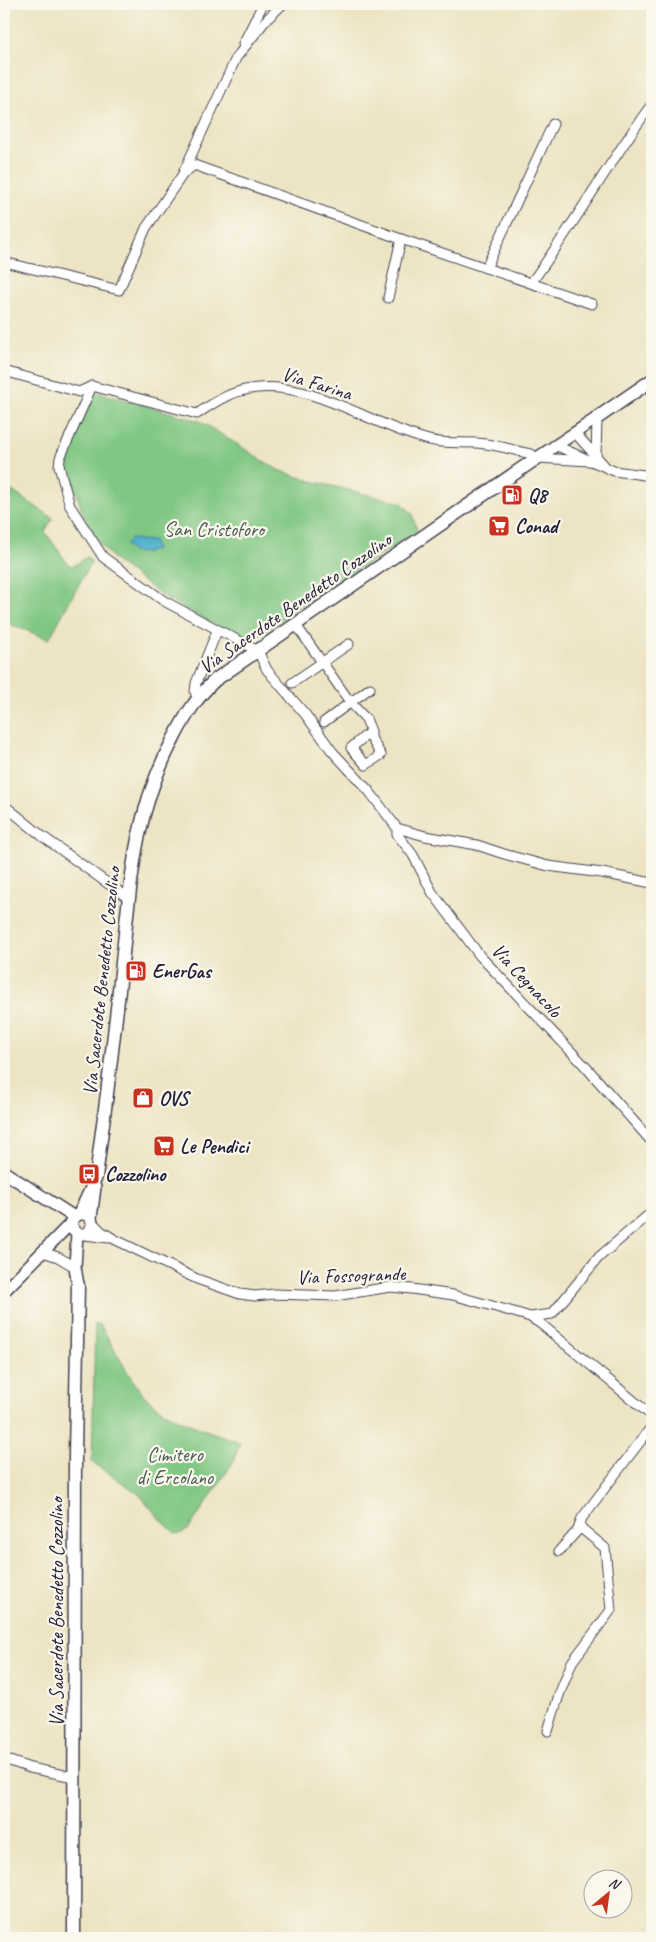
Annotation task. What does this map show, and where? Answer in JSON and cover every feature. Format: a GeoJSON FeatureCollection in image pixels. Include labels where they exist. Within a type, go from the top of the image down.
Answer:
{"type":"FeatureCollection","features":[{"type":"Feature","properties":{"kind":"main road","name":"Via Sacerdote Benedetto Cozzolino"},"geometry":{"type":"LineString","coordinates":[[597,418],[652,380]]}},
{"type":"Feature","properties":{"kind":"main road","name":"Via Sacerdote Benedetto Cozzolino"},"geometry":{"type":"LineString","coordinates":[[96,1177],[114,1036],[133,857],[154,779],[178,729],[198,697],[215,680],[537,458]]}},
{"type":"Feature","properties":{"kind":"main road","name":"Via Sacerdote Benedetto Cozzolino"},"geometry":{"type":"LineString","coordinates":[[74,1938],[75,1455],[78,1285]]}},
{"type":"Feature","properties":{"kind":"street"},"geometry":{"type":"LineString","coordinates":[[4,262],[119,290],[146,228],[183,174],[262,4]]}},
{"type":"Feature","properties":{"kind":"street"},"geometry":{"type":"LineString","coordinates":[[236,58],[266,20],[283,4]]}},
{"type":"Feature","properties":{"kind":"street"},"geometry":{"type":"LineString","coordinates":[[532,283],[652,104]]}},
{"type":"Feature","properties":{"kind":"street"},"geometry":{"type":"LineString","coordinates":[[486,268],[553,124]]}},
{"type":"Feature","properties":{"kind":"street"},"geometry":{"type":"LineString","coordinates":[[183,174],[194,165],[400,239],[592,304]]}},
{"type":"Feature","properties":{"kind":"street"},"geometry":{"type":"LineString","coordinates":[[388,298],[400,239]]}},
{"type":"Feature","properties":{"kind":"street","name":"Via Farina"},"geometry":{"type":"LineString","coordinates":[[4,371],[79,392],[92,386],[197,414],[234,392],[270,386],[289,388],[430,440],[486,444],[531,454],[537,458],[593,459]]}},
{"type":"Feature","properties":{"kind":"street"},"geometry":{"type":"LineString","coordinates":[[92,386],[60,458],[59,466],[70,506],[103,557],[164,601],[217,631],[258,651]]}},
{"type":"Feature","properties":{"kind":"street"},"geometry":{"type":"LineString","coordinates":[[593,459],[597,418]]}},
{"type":"Feature","properties":{"kind":"street","name":"Via Sacerdote Benedetto Cozzolino"},"geometry":{"type":"LineString","coordinates":[[537,458],[597,418]]}},
{"type":"Feature","properties":{"kind":"street"},"geometry":{"type":"LineString","coordinates":[[576,433],[593,459]]}},
{"type":"Feature","properties":{"kind":"street"},"geometry":{"type":"LineString","coordinates":[[557,446],[593,459],[614,471],[652,476]]}},
{"type":"Feature","properties":{"kind":"street"},"geometry":{"type":"LineString","coordinates":[[296,625],[350,702],[366,719],[370,731]]}},
{"type":"Feature","properties":{"kind":"street"},"geometry":{"type":"LineString","coordinates":[[198,697],[195,692],[196,683],[217,631]]}},
{"type":"Feature","properties":{"kind":"street"},"geometry":{"type":"LineString","coordinates":[[292,683],[349,644]]}},
{"type":"Feature","properties":{"kind":"street","name":"Via Cegnacolo"},"geometry":{"type":"LineString","coordinates":[[258,651],[267,670],[305,714],[332,751],[369,791],[397,828],[397,834],[413,856],[432,892],[480,956],[585,1066],[652,1142]]}},
{"type":"Feature","properties":{"kind":"street"},"geometry":{"type":"LineString","coordinates":[[324,722],[370,688]]}},
{"type":"Feature","properties":{"kind":"street"},"geometry":{"type":"LineString","coordinates":[[4,805],[42,836],[128,898]]}},
{"type":"Feature","properties":{"kind":"street"},"geometry":{"type":"LineString","coordinates":[[397,828],[425,836],[477,845],[548,866],[602,873],[652,883]]}},
{"type":"Feature","properties":{"kind":"street"},"geometry":{"type":"LineString","coordinates":[[4,1172],[77,1226],[114,1239]]}},
{"type":"Feature","properties":{"kind":"street","name":"Via Sacerdote Benedetto Cozzolino"},"geometry":{"type":"LineString","coordinates":[[77,1226],[90,1231],[96,1177]]}},
{"type":"Feature","properties":{"kind":"street","name":"Via Sacerdote Benedetto Cozzolino"},"geometry":{"type":"LineString","coordinates":[[78,1285],[75,1267],[77,1226],[96,1177]]}},
{"type":"Feature","properties":{"kind":"street"},"geometry":{"type":"LineString","coordinates":[[530,1317],[552,1314],[599,1257],[652,1212]]}},
{"type":"Feature","properties":{"kind":"street"},"geometry":{"type":"LineString","coordinates":[[4,1291],[51,1243],[77,1226],[85,1214],[102,1231],[114,1239]]}},
{"type":"Feature","properties":{"kind":"street","name":"Via Sacerdote Benedetto Cozzolino"},"geometry":{"type":"LineString","coordinates":[[77,1226],[78,1285]]}},
{"type":"Feature","properties":{"kind":"street","name":"Via Fossogrande"},"geometry":{"type":"LineString","coordinates":[[114,1239],[197,1279],[240,1294],[255,1296],[274,1294],[335,1296],[390,1287],[453,1295],[530,1317],[573,1349],[652,1416]]}},
{"type":"Feature","properties":{"kind":"street"},"geometry":{"type":"LineString","coordinates":[[43,1252],[58,1257],[75,1267]]}},
{"type":"Feature","properties":{"kind":"street"},"geometry":{"type":"LineString","coordinates":[[559,1551],[578,1530],[586,1512],[652,1426]]}},
{"type":"Feature","properties":{"kind":"street"},"geometry":{"type":"LineString","coordinates":[[548,1731],[572,1662],[611,1610],[605,1548],[581,1528],[580,1524]]}},
{"type":"Feature","properties":{"kind":"street"},"geometry":{"type":"LineString","coordinates":[[4,1759],[30,1768],[74,1777]]}},
{"type":"Feature","properties":{"kind":"green space","name":"San Cristoforo"},"geometry":{"type":"Polygon","coordinates":[[[94,393],[101,393],[200,421],[278,470],[311,481],[402,503],[412,513],[417,531],[247,642],[167,599],[115,561],[97,540],[83,514],[69,469],[69,454],[94,393]]]}},
{"type":"Feature","properties":{"kind":"green space"},"geometry":{"type":"Polygon","coordinates":[[[4,486],[53,518],[45,532],[69,565],[73,566],[87,557],[91,562],[49,639],[4,622],[4,486]]]}},
{"type":"Feature","properties":{"kind":"green space","name":"Cimitero di Ercolano"},"geometry":{"type":"Polygon","coordinates":[[[95,1324],[100,1325],[129,1375],[149,1400],[180,1420],[240,1442],[234,1461],[188,1530],[179,1534],[175,1533],[159,1518],[139,1494],[92,1462],[95,1324]]]}},
{"type":"Feature","properties":{"kind":"water"},"geometry":{"type":"Polygon","coordinates":[[[130,539],[153,541],[156,550],[145,553],[132,552],[125,544],[130,539]]]}},
{"type":"Feature","properties":{"kind":"place","name":"Q8"},"geometry":{"type":"Point","coordinates":[512,495]}},
{"type":"Feature","properties":{"kind":"place","name":"Conad"},"geometry":{"type":"Point","coordinates":[499,526]}},
{"type":"Feature","properties":{"kind":"place","name":"EnerGas"},"geometry":{"type":"Point","coordinates":[136,971]}},
{"type":"Feature","properties":{"kind":"place","name":"OVS"},"geometry":{"type":"Point","coordinates":[143,1098]}},
{"type":"Feature","properties":{"kind":"place","name":"Le Pendici"},"geometry":{"type":"Point","coordinates":[164,1146]}},
{"type":"Feature","properties":{"kind":"place","name":"Cozzolino"},"geometry":{"type":"Point","coordinates":[89,1174]}}]}
